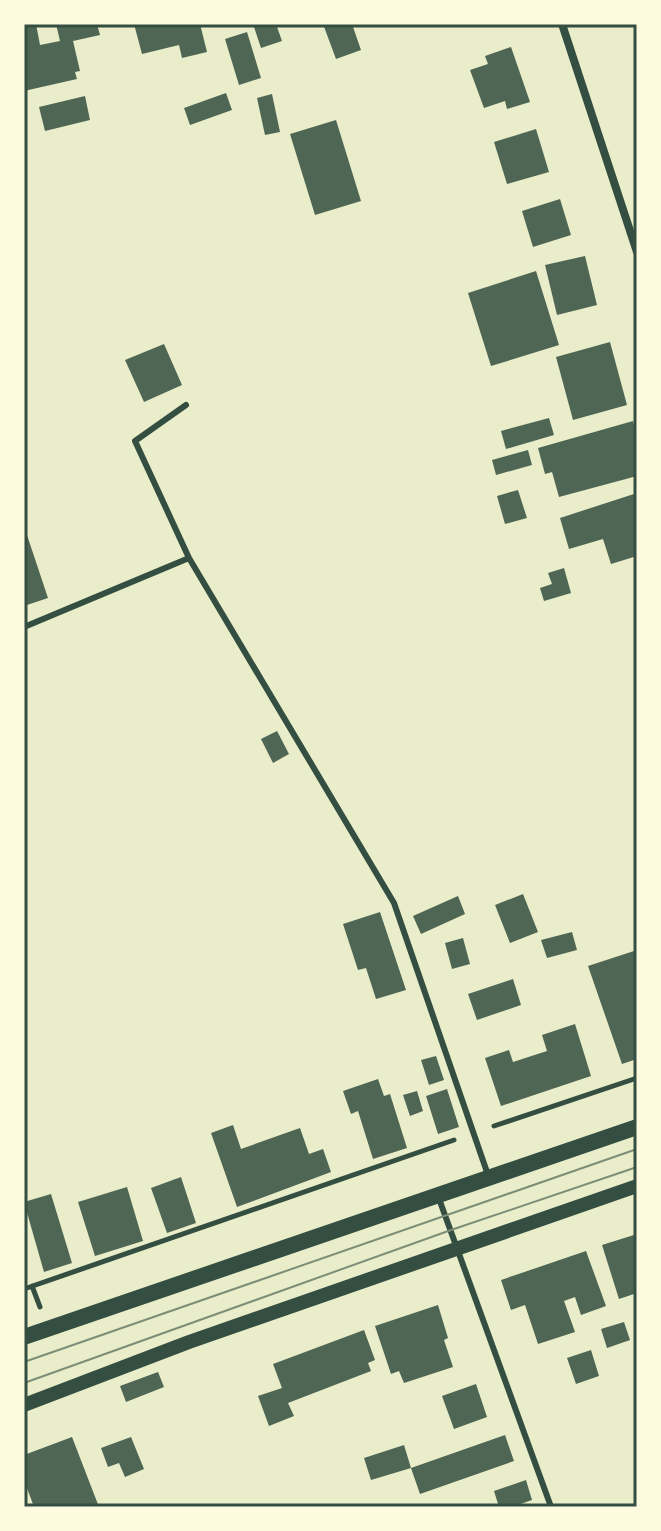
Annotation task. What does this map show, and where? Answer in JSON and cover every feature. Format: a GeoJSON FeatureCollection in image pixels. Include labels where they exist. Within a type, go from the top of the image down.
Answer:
{"type":"FeatureCollection","features":[{"type":"Feature","properties":{"kind":"main road"},"geometry":{"type":"LineString","coordinates":[[24,1337],[637,1127]]}},
{"type":"Feature","properties":{"kind":"street"},"geometry":{"type":"LineString","coordinates":[[562,24],[637,252]]}},
{"type":"Feature","properties":{"kind":"street"},"geometry":{"type":"LineString","coordinates":[[24,1405],[189,1342],[637,1186]]}},
{"type":"Feature","properties":{"kind":"lane"},"geometry":{"type":"LineString","coordinates":[[186,405],[135,441],[189,558],[394,903],[490,1179]]}},
{"type":"Feature","properties":{"kind":"lane"},"geometry":{"type":"LineString","coordinates":[[24,627],[189,558]]}},
{"type":"Feature","properties":{"kind":"lane"},"geometry":{"type":"LineString","coordinates":[[438,1196],[550,1504]]}},
{"type":"Feature","properties":{"kind":"path"},"geometry":{"type":"LineString","coordinates":[[24,1289],[637,1078]]}},
{"type":"Feature","properties":{"kind":"building"},"geometry":{"type":"Polygon","coordinates":[[[24,24],[36,24],[40,45],[60,41],[56,24],[97,24],[100,35],[73,41],[80,71],[75,72],[77,79],[24,91],[24,24]]]}},
{"type":"Feature","properties":{"kind":"building"},"geometry":{"type":"Polygon","coordinates":[[[134,24],[200,24],[207,52],[182,58],[179,45],[142,54],[134,24]]]}},
{"type":"Feature","properties":{"kind":"building"},"geometry":{"type":"Polygon","coordinates":[[[253,24],[276,24],[282,41],[261,48],[253,24]]]}},
{"type":"Feature","properties":{"kind":"building"},"geometry":{"type":"Polygon","coordinates":[[[323,24],[352,24],[361,50],[336,59],[323,24]]]}},
{"type":"Feature","properties":{"kind":"building"},"geometry":{"type":"Polygon","coordinates":[[[247,32],[261,78],[239,85],[225,39],[247,32]]]}},
{"type":"Feature","properties":{"kind":"building"},"geometry":{"type":"Polygon","coordinates":[[[511,47],[530,102],[507,109],[505,101],[484,108],[470,70],[488,64],[485,56],[511,47]]]}},
{"type":"Feature","properties":{"kind":"building"},"geometry":{"type":"Polygon","coordinates":[[[226,93],[232,110],[190,125],[184,108],[226,93]]]}},
{"type":"Feature","properties":{"kind":"building"},"geometry":{"type":"Polygon","coordinates":[[[272,94],[280,132],[265,135],[257,98],[272,94]]]}},
{"type":"Feature","properties":{"kind":"building"},"geometry":{"type":"Polygon","coordinates":[[[85,96],[90,120],[45,131],[39,107],[85,96]]]}},
{"type":"Feature","properties":{"kind":"building"},"geometry":{"type":"Polygon","coordinates":[[[336,120],[361,201],[315,215],[290,134],[336,120]]]}},
{"type":"Feature","properties":{"kind":"building"},"geometry":{"type":"Polygon","coordinates":[[[536,129],[549,172],[507,184],[494,142],[536,129]]]}},
{"type":"Feature","properties":{"kind":"building"},"geometry":{"type":"Polygon","coordinates":[[[560,199],[571,235],[533,247],[522,211],[560,199]]]}},
{"type":"Feature","properties":{"kind":"building"},"geometry":{"type":"Polygon","coordinates":[[[585,256],[597,305],[557,315],[545,265],[585,256]]]}},
{"type":"Feature","properties":{"kind":"building"},"geometry":{"type":"Polygon","coordinates":[[[536,271],[559,345],[491,366],[468,293],[536,271]]]}},
{"type":"Feature","properties":{"kind":"building"},"geometry":{"type":"Polygon","coordinates":[[[610,342],[627,405],[573,420],[556,357],[610,342]]]}},
{"type":"Feature","properties":{"kind":"building"},"geometry":{"type":"Polygon","coordinates":[[[164,344],[182,385],[144,402],[125,360],[164,344]]]}},
{"type":"Feature","properties":{"kind":"building"},"geometry":{"type":"Polygon","coordinates":[[[549,418],[554,435],[506,449],[501,431],[549,418]]]}},
{"type":"Feature","properties":{"kind":"building"},"geometry":{"type":"Polygon","coordinates":[[[633,421],[637,436],[637,476],[559,497],[552,472],[545,474],[538,448],[633,421]]]}},
{"type":"Feature","properties":{"kind":"building"},"geometry":{"type":"Polygon","coordinates":[[[528,450],[532,465],[496,475],[492,460],[528,450]]]}},
{"type":"Feature","properties":{"kind":"building"},"geometry":{"type":"Polygon","coordinates":[[[518,490],[527,518],[505,524],[497,496],[518,490]]]}},
{"type":"Feature","properties":{"kind":"building"},"geometry":{"type":"Polygon","coordinates":[[[637,493],[637,556],[611,564],[603,539],[569,549],[560,518],[637,493]]]}},
{"type":"Feature","properties":{"kind":"building"},"geometry":{"type":"Polygon","coordinates":[[[24,526],[48,598],[24,606],[24,526]]]}},
{"type":"Feature","properties":{"kind":"building"},"geometry":{"type":"Polygon","coordinates":[[[564,568],[571,593],[544,601],[540,588],[552,584],[548,573],[564,568]]]}},
{"type":"Feature","properties":{"kind":"building"},"geometry":{"type":"Polygon","coordinates":[[[277,731],[289,754],[273,763],[261,739],[277,731]]]}},
{"type":"Feature","properties":{"kind":"building"},"geometry":{"type":"Polygon","coordinates":[[[523,894],[538,932],[510,943],[495,905],[523,894]]]}},
{"type":"Feature","properties":{"kind":"building"},"geometry":{"type":"Polygon","coordinates":[[[458,896],[465,914],[421,934],[413,916],[458,896]]]}},
{"type":"Feature","properties":{"kind":"building"},"geometry":{"type":"Polygon","coordinates":[[[380,912],[406,990],[376,999],[366,968],[358,970],[343,924],[380,912]]]}},
{"type":"Feature","properties":{"kind":"building"},"geometry":{"type":"Polygon","coordinates":[[[572,932],[577,950],[547,958],[541,940],[572,932]]]}},
{"type":"Feature","properties":{"kind":"building"},"geometry":{"type":"Polygon","coordinates":[[[463,938],[470,964],[452,969],[445,943],[463,938]]]}},
{"type":"Feature","properties":{"kind":"building"},"geometry":{"type":"Polygon","coordinates":[[[637,950],[637,1059],[622,1064],[588,966],[637,950]]]}},
{"type":"Feature","properties":{"kind":"building"},"geometry":{"type":"Polygon","coordinates":[[[513,979],[521,1005],[477,1020],[468,994],[513,979]]]}},
{"type":"Feature","properties":{"kind":"building"},"geometry":{"type":"Polygon","coordinates":[[[575,1024],[591,1076],[501,1106],[485,1058],[509,1050],[513,1062],[547,1051],[542,1035],[575,1024]]]}},
{"type":"Feature","properties":{"kind":"building"},"geometry":{"type":"Polygon","coordinates":[[[436,1056],[444,1080],[429,1085],[421,1060],[436,1056]]]}},
{"type":"Feature","properties":{"kind":"building"},"geometry":{"type":"Polygon","coordinates":[[[378,1079],[384,1096],[390,1094],[407,1148],[373,1159],[358,1111],[351,1114],[343,1091],[378,1079]]]}},
{"type":"Feature","properties":{"kind":"building"},"geometry":{"type":"Polygon","coordinates":[[[447,1089],[459,1127],[438,1134],[426,1096],[447,1089]]]}},
{"type":"Feature","properties":{"kind":"building"},"geometry":{"type":"Polygon","coordinates":[[[417,1091],[423,1111],[410,1116],[403,1095],[417,1091]]]}},
{"type":"Feature","properties":{"kind":"building"},"geometry":{"type":"Polygon","coordinates":[[[233,1125],[241,1149],[300,1128],[309,1154],[323,1149],[331,1172],[237,1207],[211,1133],[233,1125]]]}},
{"type":"Feature","properties":{"kind":"building"},"geometry":{"type":"Polygon","coordinates":[[[181,1177],[196,1223],[167,1233],[151,1188],[181,1177]]]}},
{"type":"Feature","properties":{"kind":"building"},"geometry":{"type":"Polygon","coordinates":[[[127,1187],[143,1241],[95,1256],[78,1202],[127,1187]]]}},
{"type":"Feature","properties":{"kind":"building"},"geometry":{"type":"Polygon","coordinates":[[[51,1194],[72,1263],[44,1272],[24,1202],[51,1194]]]}},
{"type":"Feature","properties":{"kind":"building"},"geometry":{"type":"Polygon","coordinates":[[[637,1234],[637,1293],[619,1299],[602,1245],[637,1234]]]}},
{"type":"Feature","properties":{"kind":"building"},"geometry":{"type":"Polygon","coordinates":[[[586,1251],[606,1306],[581,1315],[575,1297],[564,1301],[575,1332],[538,1344],[525,1305],[511,1310],[501,1280],[586,1251]]]}},
{"type":"Feature","properties":{"kind":"building"},"geometry":{"type":"Polygon","coordinates":[[[438,1305],[453,1367],[404,1383],[399,1371],[391,1374],[375,1326],[438,1305]]]}},
{"type":"Feature","properties":{"kind":"building"},"geometry":{"type":"Polygon","coordinates":[[[624,1322],[630,1340],[607,1348],[601,1329],[624,1322]]]}},
{"type":"Feature","properties":{"kind":"building"},"geometry":{"type":"Polygon","coordinates":[[[364,1330],[375,1360],[368,1363],[371,1371],[288,1403],[294,1416],[269,1426],[258,1396],[282,1388],[273,1364],[364,1330]]]}},
{"type":"Feature","properties":{"kind":"building"},"geometry":{"type":"Polygon","coordinates":[[[591,1350],[599,1376],[576,1384],[567,1358],[591,1350]]]}},
{"type":"Feature","properties":{"kind":"building"},"geometry":{"type":"Polygon","coordinates":[[[158,1372],[164,1387],[126,1402],[120,1386],[158,1372]]]}},
{"type":"Feature","properties":{"kind":"building"},"geometry":{"type":"Polygon","coordinates":[[[476,1384],[487,1417],[454,1429],[442,1396],[476,1384]]]}},
{"type":"Feature","properties":{"kind":"building"},"geometry":{"type":"Polygon","coordinates":[[[505,1435],[514,1461],[420,1494],[411,1468],[505,1435]]]}},
{"type":"Feature","properties":{"kind":"building"},"geometry":{"type":"Polygon","coordinates":[[[72,1437],[99,1507],[34,1507],[24,1480],[24,1455],[72,1437]]]}},
{"type":"Feature","properties":{"kind":"building"},"geometry":{"type":"Polygon","coordinates":[[[131,1437],[144,1469],[125,1477],[119,1463],[108,1467],[101,1448],[131,1437]]]}},
{"type":"Feature","properties":{"kind":"building"},"geometry":{"type":"Polygon","coordinates":[[[404,1445],[411,1468],[371,1480],[364,1458],[404,1445]]]}},
{"type":"Feature","properties":{"kind":"building"},"geometry":{"type":"Polygon","coordinates":[[[526,1480],[532,1500],[512,1507],[499,1507],[494,1491],[526,1480]]]}},
{"type":"Feature","properties":{"kind":"tram line"},"geometry":{"type":"LineString","coordinates":[[24,1362],[637,1149]]}},
{"type":"Feature","properties":{"kind":"tram line"},"geometry":{"type":"LineString","coordinates":[[24,1383],[637,1167]]}}]}
